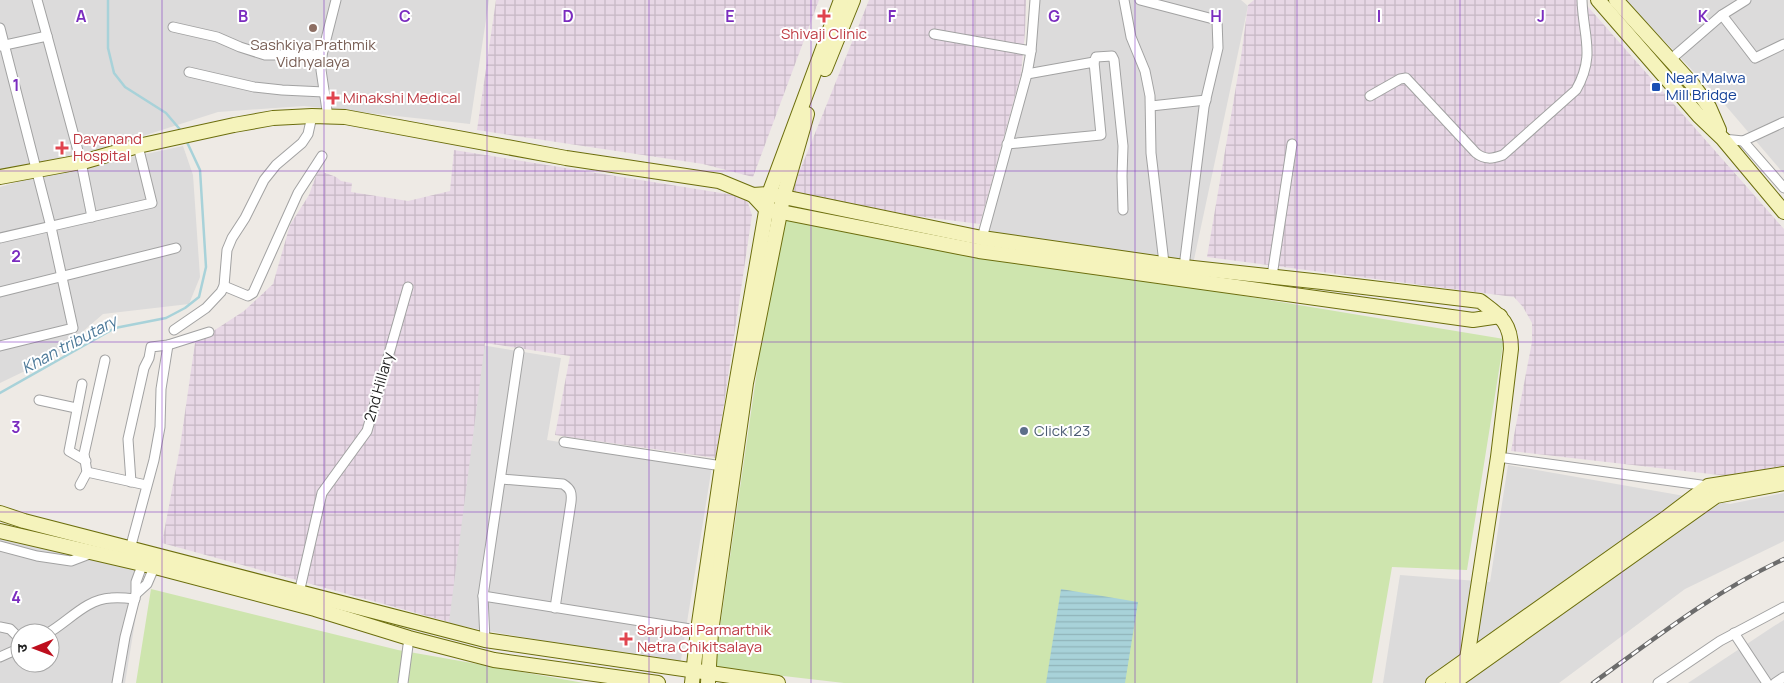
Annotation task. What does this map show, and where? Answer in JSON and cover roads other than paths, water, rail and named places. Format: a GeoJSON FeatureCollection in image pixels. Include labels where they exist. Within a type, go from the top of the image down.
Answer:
{"type":"FeatureCollection","features":[{"type":"Feature","properties":{"kind":"street"},"geometry":{"type":"LineString","coordinates":[[37,0],[81,162],[92,217]]}},
{"type":"Feature","properties":{"kind":"street"},"geometry":{"type":"LineString","coordinates":[[328,117],[321,70],[322,55],[336,0]]}},
{"type":"Feature","properties":{"kind":"street"},"geometry":{"type":"LineString","coordinates":[[709,678],[704,631],[722,466],[766,209],[769,194],[841,0]]}},
{"type":"Feature","properties":{"kind":"street"},"geometry":{"type":"LineString","coordinates":[[693,677],[704,631],[746,383],[784,198],[808,112],[853,0]]}},
{"type":"Feature","properties":{"kind":"street"},"geometry":{"type":"LineString","coordinates":[[982,238],[1027,74],[1031,52],[1035,0]]}},
{"type":"Feature","properties":{"kind":"street"},"geometry":{"type":"LineString","coordinates":[[1124,0],[1131,37],[1145,71],[1151,106],[1151,153],[1164,263]]}},
{"type":"Feature","properties":{"kind":"street"},"geometry":{"type":"LineString","coordinates":[[1140,0],[1217,20],[1218,48],[1206,100],[1184,267]]}},
{"type":"Feature","properties":{"kind":"street"},"geometry":{"type":"LineString","coordinates":[[1370,96],[1400,79],[1406,78],[1482,158],[1489,159],[1503,155],[1576,90],[1582,80],[1587,64],[1588,52],[1582,0]]}},
{"type":"Feature","properties":{"kind":"street"},"geometry":{"type":"LineString","coordinates":[[1598,0],[1699,116],[1723,139],[1784,212]]}},
{"type":"Feature","properties":{"kind":"street"},"geometry":{"type":"LineString","coordinates":[[1616,0],[1692,85],[1708,107],[1723,139]]}},
{"type":"Feature","properties":{"kind":"street"},"geometry":{"type":"LineString","coordinates":[[1670,60],[1722,15],[1746,0]]}},
{"type":"Feature","properties":{"kind":"street"},"geometry":{"type":"LineString","coordinates":[[1722,15],[1755,58],[1784,44]]}},
{"type":"Feature","properties":{"kind":"street"},"geometry":{"type":"LineString","coordinates":[[173,27],[217,37],[265,55],[322,55]]}},
{"type":"Feature","properties":{"kind":"street"},"geometry":{"type":"LineString","coordinates":[[0,28],[2,45],[51,227],[73,328],[0,346]]}},
{"type":"Feature","properties":{"kind":"street"},"geometry":{"type":"LineString","coordinates":[[934,34],[1031,52]]}},
{"type":"Feature","properties":{"kind":"street"},"geometry":{"type":"LineString","coordinates":[[2,45],[47,36]]}},
{"type":"Feature","properties":{"kind":"street"},"geometry":{"type":"LineString","coordinates":[[1007,144],[1101,135],[1094,62],[1098,56],[1112,56],[1123,146],[1124,210]]}},
{"type":"Feature","properties":{"kind":"street"},"geometry":{"type":"LineString","coordinates":[[1027,74],[1094,62]]}},
{"type":"Feature","properties":{"kind":"street"},"geometry":{"type":"LineString","coordinates":[[189,72],[254,87],[324,92]]}},
{"type":"Feature","properties":{"kind":"street"},"geometry":{"type":"LineString","coordinates":[[1151,106],[1206,100]]}},
{"type":"Feature","properties":{"kind":"street"},"geometry":{"type":"LineString","coordinates":[[174,330],[217,298],[224,286],[227,250],[232,238],[245,218],[264,180],[276,165],[302,143],[308,134],[312,116]]}},
{"type":"Feature","properties":{"kind":"street"},"geometry":{"type":"LineString","coordinates":[[0,178],[81,162],[138,146],[273,118],[345,117],[566,158],[700,177],[718,181],[753,195],[766,209],[979,251],[1473,320],[1500,316]]}},
{"type":"Feature","properties":{"kind":"street"},"geometry":{"type":"LineString","coordinates":[[1723,139],[1743,141],[1784,122]]}},
{"type":"Feature","properties":{"kind":"street"},"geometry":{"type":"LineString","coordinates":[[1743,141],[1784,188]]}},
{"type":"Feature","properties":{"kind":"street"},"geometry":{"type":"LineString","coordinates":[[1272,276],[1292,144]]}},
{"type":"Feature","properties":{"kind":"street"},"geometry":{"type":"LineString","coordinates":[[0,238],[152,203],[138,146]]}},
{"type":"Feature","properties":{"kind":"street"},"geometry":{"type":"LineString","coordinates":[[224,286],[248,296],[253,293],[298,193],[322,156]]}},
{"type":"Feature","properties":{"kind":"street"},"geometry":{"type":"LineString","coordinates":[[753,195],[769,194],[982,238],[1184,267],[1480,302],[1500,316],[1508,326],[1511,337],[1511,349],[1498,457],[1468,666],[1453,683]]}},
{"type":"Feature","properties":{"kind":"street"},"geometry":{"type":"LineString","coordinates":[[0,292],[176,248]]}},
{"type":"Feature","properties":{"kind":"street","name":"2nd Hillary"},"geometry":{"type":"LineString","coordinates":[[300,593],[322,493],[367,431],[408,287]]}},
{"type":"Feature","properties":{"kind":"street"},"geometry":{"type":"LineString","coordinates":[[131,482],[128,439],[144,368],[149,358],[151,347],[168,345],[209,332]]}},
{"type":"Feature","properties":{"kind":"street"},"geometry":{"type":"LineString","coordinates":[[130,549],[154,460],[160,427],[161,390],[168,345]]}},
{"type":"Feature","properties":{"kind":"street"},"geometry":{"type":"LineString","coordinates":[[485,640],[483,596],[519,352]]}},
{"type":"Feature","properties":{"kind":"street"},"geometry":{"type":"LineString","coordinates":[[80,485],[87,472],[84,454],[105,360]]}},
{"type":"Feature","properties":{"kind":"street"},"geometry":{"type":"LineString","coordinates":[[82,384],[69,450],[86,461]]}},
{"type":"Feature","properties":{"kind":"street"},"geometry":{"type":"LineString","coordinates":[[39,400],[76,408]]}},
{"type":"Feature","properties":{"kind":"street"},"geometry":{"type":"LineString","coordinates":[[564,442],[722,466]]}},
{"type":"Feature","properties":{"kind":"street"},"geometry":{"type":"LineString","coordinates":[[1498,457],[1712,491],[1784,483]]}},
{"type":"Feature","properties":{"kind":"street"},"geometry":{"type":"LineString","coordinates":[[87,472],[146,485]]}},
{"type":"Feature","properties":{"kind":"street"},"geometry":{"type":"LineString","coordinates":[[1433,683],[1468,666],[1712,491],[1784,474]]}},
{"type":"Feature","properties":{"kind":"street"},"geometry":{"type":"LineString","coordinates":[[501,479],[563,484],[570,488],[572,493],[571,502],[556,608]]}},
{"type":"Feature","properties":{"kind":"street"},"geometry":{"type":"LineString","coordinates":[[0,513],[130,549],[151,560],[409,638],[494,660],[658,683]]}},
{"type":"Feature","properties":{"kind":"street"},"geometry":{"type":"LineString","coordinates":[[0,531],[93,553],[151,560],[300,593],[485,640],[693,677],[778,683]]}},
{"type":"Feature","properties":{"kind":"street"},"geometry":{"type":"LineString","coordinates":[[0,546],[37,556],[71,561],[93,553]]}},
{"type":"Feature","properties":{"kind":"street"},"geometry":{"type":"LineString","coordinates":[[117,683],[125,638],[136,596],[146,584],[151,560]]}},
{"type":"Feature","properties":{"kind":"street"},"geometry":{"type":"LineString","coordinates":[[60,624],[81,609],[98,601],[109,598],[136,596]]}},
{"type":"Feature","properties":{"kind":"street"},"geometry":{"type":"LineString","coordinates":[[483,596],[704,631]]}},
{"type":"Feature","properties":{"kind":"street"},"geometry":{"type":"LineString","coordinates":[[1658,683],[1720,641],[1784,607]]}},
{"type":"Feature","properties":{"kind":"street"},"geometry":{"type":"LineString","coordinates":[[1734,633],[1767,683]]}},
{"type":"Feature","properties":{"kind":"street"},"geometry":{"type":"LineString","coordinates":[[403,683],[409,638]]}},
{"type":"Feature","properties":{"kind":"street"},"geometry":{"type":"LineString","coordinates":[[1775,683],[1784,677]]}},
{"type":"Feature","properties":{"kind":"water"},"geometry":{"type":"Polygon","coordinates":[[[1061,589],[1138,602],[1125,683],[1046,683],[1061,589]]]}},
{"type":"Feature","properties":{"kind":"waterway","name":"Khan tributary"},"geometry":{"type":"LineString","coordinates":[[108,0],[108,48],[114,73],[125,87],[166,113],[183,133]]}},
{"type":"Feature","properties":{"kind":"waterway","name":"Khan tributary"},"geometry":{"type":"LineString","coordinates":[[0,393],[115,328],[166,318],[185,308],[199,297],[206,267],[200,170],[186,140]]}},
{"type":"Feature","properties":{"kind":"railway"},"geometry":{"type":"LineString","coordinates":[[1593,683],[1709,601],[1784,559]]}},
{"type":"Feature","properties":{"kind":"place","name":"Shivaji Clinic"},"geometry":{"type":"Point","coordinates":[824,16]}},
{"type":"Feature","properties":{"kind":"place","name":"Sashkiya Prathmik Vidhyalaya"},"geometry":{"type":"Point","coordinates":[313,28]}},
{"type":"Feature","properties":{"kind":"place","name":"Near Malwa Mill Bridge"},"geometry":{"type":"Point","coordinates":[1656,87]}},
{"type":"Feature","properties":{"kind":"place","name":"Minakshi Medical"},"geometry":{"type":"Point","coordinates":[333,98]}},
{"type":"Feature","properties":{"kind":"place","name":"Dayanand Hospital"},"geometry":{"type":"Point","coordinates":[62,148]}},
{"type":"Feature","properties":{"kind":"place","name":"Click123"},"geometry":{"type":"Point","coordinates":[1024,431]}},
{"type":"Feature","properties":{"kind":"place","name":"Sarjubai Parmarthik Netra Chikitsalaya"},"geometry":{"type":"Point","coordinates":[626,639]}}]}
